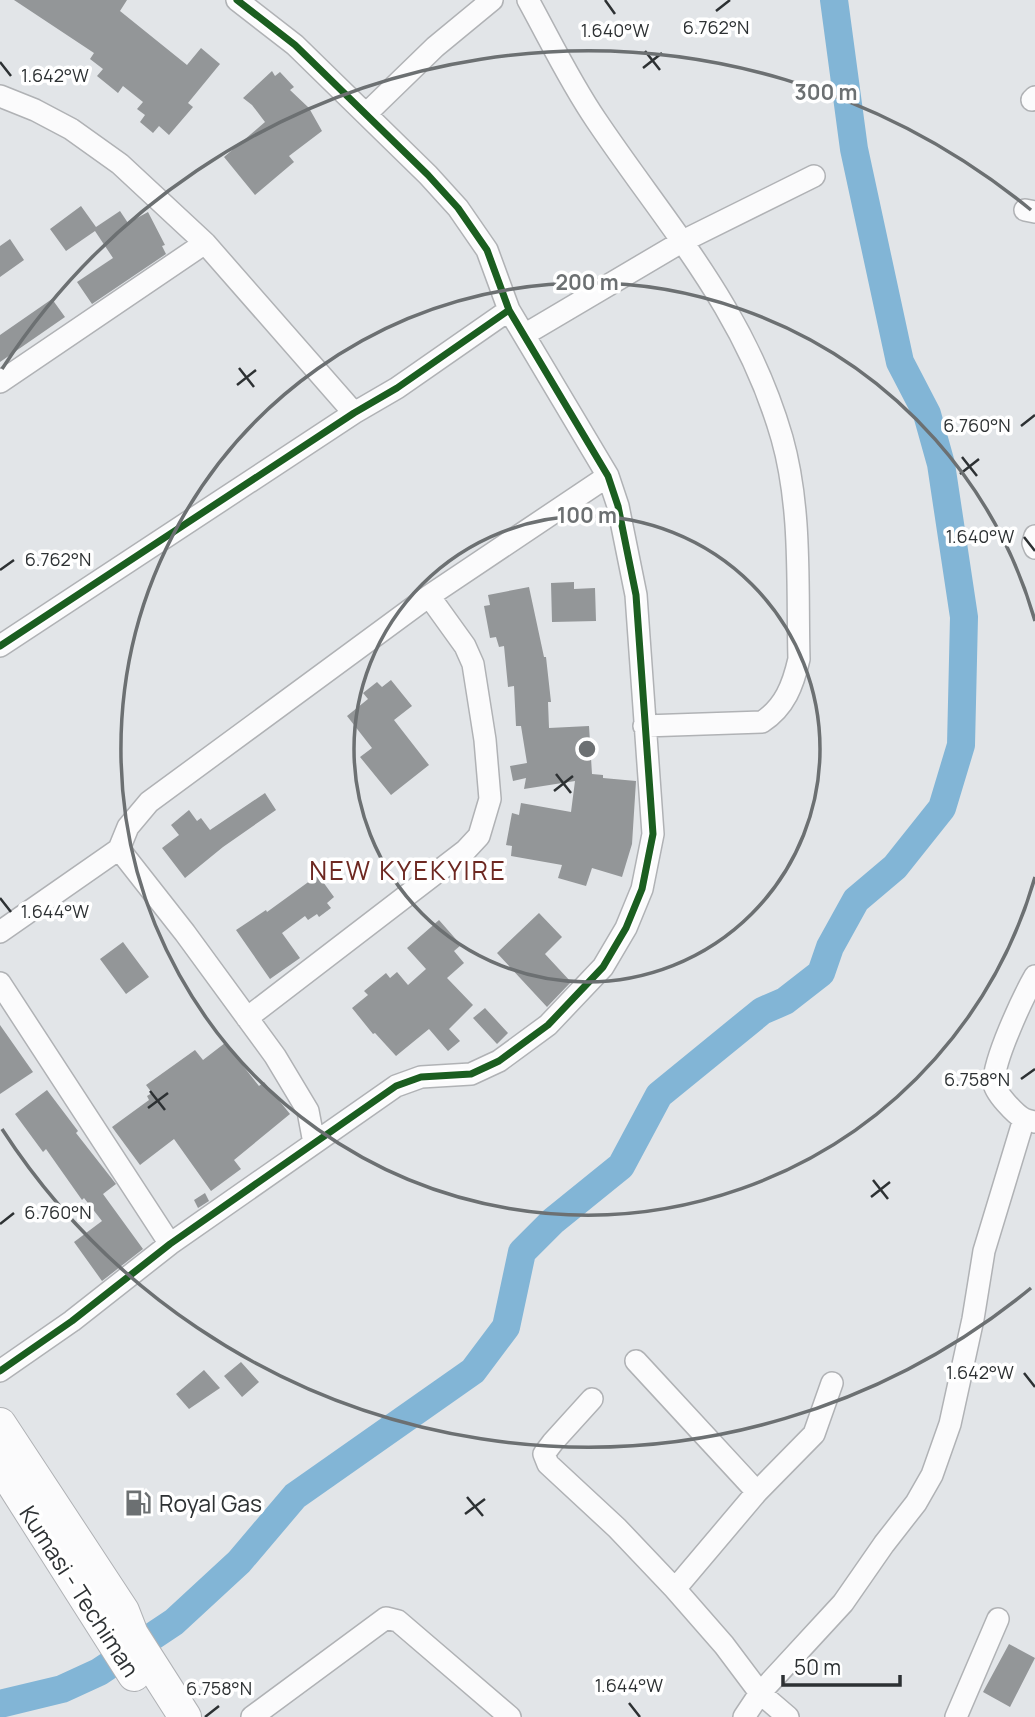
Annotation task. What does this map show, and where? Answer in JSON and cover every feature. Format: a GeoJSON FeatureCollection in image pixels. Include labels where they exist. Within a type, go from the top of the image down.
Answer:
{"type":"FeatureCollection","features":[{"type":"Feature","properties":{"kind":"highway","name":"Kumasi - Techiman"},"geometry":{"type":"LineString","coordinates":[[4,1449],[128,1648],[162,1717]]}},
{"type":"Feature","properties":{"kind":"highway"},"geometry":{"type":"LineString","coordinates":[[128,1648],[185,1717]]}},
{"type":"Feature","properties":{"kind":"street"},"geometry":{"type":"LineString","coordinates":[[0,1371],[72,1321],[170,1244],[396,1086],[421,1077],[471,1074],[499,1061],[548,1025],[603,967],[626,928],[649,863],[653,834],[636,595],[618,506],[608,476],[509,310],[487,250],[458,208],[295,45],[237,0]]}},
{"type":"Feature","properties":{"kind":"street"},"geometry":{"type":"LineString","coordinates":[[366,114],[435,47],[492,0]]}},
{"type":"Feature","properties":{"kind":"street"},"geometry":{"type":"LineString","coordinates":[[528,0],[594,118],[683,241],[717,291],[744,338],[760,374],[782,439],[794,498],[799,659],[785,699],[774,714],[762,722],[644,726]]}},
{"type":"Feature","properties":{"kind":"street"},"geometry":{"type":"LineString","coordinates":[[0,96],[71,129],[120,164],[205,243],[354,413]]}},
{"type":"Feature","properties":{"kind":"street"},"geometry":{"type":"LineString","coordinates":[[524,335],[683,241],[814,176]]}},
{"type":"Feature","properties":{"kind":"street"},"geometry":{"type":"LineString","coordinates":[[0,382],[205,243]]}},
{"type":"Feature","properties":{"kind":"street"},"geometry":{"type":"LineString","coordinates":[[0,646],[354,413],[397,388],[509,310]]}},
{"type":"Feature","properties":{"kind":"street"},"geometry":{"type":"LineString","coordinates":[[0,932],[119,849],[128,827],[149,802],[429,596],[608,476]]}},
{"type":"Feature","properties":{"kind":"street"},"geometry":{"type":"LineString","coordinates":[[1035,536],[1035,548]]}},
{"type":"Feature","properties":{"kind":"street"},"geometry":{"type":"LineString","coordinates":[[247,1018],[466,850],[479,836],[490,799],[485,740],[473,664],[465,646],[429,596]]}},
{"type":"Feature","properties":{"kind":"street"},"geometry":{"type":"LineString","coordinates":[[119,849],[185,933],[275,1056],[308,1111],[314,1143]]}},
{"type":"Feature","properties":{"kind":"street"},"geometry":{"type":"LineString","coordinates":[[744,1717],[760,1693],[843,1603],[916,1503],[932,1475],[950,1424],[973,1319],[984,1251],[1030,1121],[1000,1096],[994,1085],[996,1070],[1021,1001],[1035,976]]}},
{"type":"Feature","properties":{"kind":"street"},"geometry":{"type":"LineString","coordinates":[[0,984],[170,1244]]}},
{"type":"Feature","properties":{"kind":"street"},"geometry":{"type":"LineString","coordinates":[[636,1362],[757,1492]]}},
{"type":"Feature","properties":{"kind":"street"},"geometry":{"type":"LineString","coordinates":[[675,1589],[757,1492],[814,1434],[832,1383]]}},
{"type":"Feature","properties":{"kind":"street"},"geometry":{"type":"LineString","coordinates":[[592,1399],[552,1442],[544,1454],[548,1464],[617,1528],[675,1589],[724,1645],[760,1693],[788,1717]]}},
{"type":"Feature","properties":{"kind":"street"},"geometry":{"type":"LineString","coordinates":[[252,1717],[378,1623],[392,1618],[510,1717]]}},
{"type":"Feature","properties":{"kind":"street"},"geometry":{"type":"LineString","coordinates":[[956,1717],[998,1619]]}},
{"type":"Feature","properties":{"kind":"building"},"geometry":{"type":"Polygon","coordinates":[[[14,0],[127,0],[120,11],[187,65],[201,48],[220,64],[188,103],[193,107],[169,135],[159,126],[153,133],[140,122],[145,115],[137,109],[143,102],[123,86],[118,93],[97,76],[103,69],[90,59],[94,53],[14,0]]]}},
{"type":"Feature","properties":{"kind":"building"},"geometry":{"type":"Polygon","coordinates":[[[272,71],[275,76],[280,72],[294,87],[290,90],[309,108],[322,131],[289,156],[294,162],[255,195],[224,157],[265,122],[243,98],[272,71]]]}},
{"type":"Feature","properties":{"kind":"building"},"geometry":{"type":"Polygon","coordinates":[[[81,206],[96,227],[120,211],[128,223],[148,212],[165,245],[162,246],[166,254],[92,304],[77,282],[113,258],[95,231],[66,251],[50,229],[81,206]]]}},
{"type":"Feature","properties":{"kind":"building"},"geometry":{"type":"Polygon","coordinates":[[[10,239],[24,260],[0,277],[0,246],[10,239]]]}},
{"type":"Feature","properties":{"kind":"building"},"geometry":{"type":"Polygon","coordinates":[[[52,299],[65,317],[0,362],[0,335],[52,299]]]}},
{"type":"Feature","properties":{"kind":"building"},"geometry":{"type":"Polygon","coordinates":[[[574,582],[574,589],[595,588],[596,621],[552,622],[551,583],[574,582]]]}},
{"type":"Feature","properties":{"kind":"building"},"geometry":{"type":"Polygon","coordinates":[[[529,587],[546,657],[551,702],[548,702],[549,728],[589,726],[592,774],[603,775],[603,778],[636,781],[632,844],[622,877],[592,868],[586,886],[558,878],[562,865],[511,856],[512,846],[506,845],[512,813],[519,815],[521,803],[571,812],[575,781],[524,789],[526,778],[513,781],[510,766],[527,763],[521,726],[516,726],[514,686],[508,687],[504,646],[499,647],[496,637],[490,638],[484,606],[490,605],[488,595],[529,587]]]}},
{"type":"Feature","properties":{"kind":"building"},"geometry":{"type":"Polygon","coordinates":[[[391,680],[412,706],[394,720],[429,765],[391,795],[360,757],[372,748],[347,716],[368,699],[363,693],[377,682],[382,687],[391,680]]]}},
{"type":"Feature","properties":{"kind":"building"},"geometry":{"type":"Polygon","coordinates":[[[265,793],[276,810],[185,878],[162,848],[179,835],[171,825],[189,810],[197,821],[201,818],[210,830],[265,793]]]}},
{"type":"Feature","properties":{"kind":"building"},"geometry":{"type":"Polygon","coordinates":[[[318,875],[334,897],[327,903],[331,908],[319,917],[317,914],[308,920],[305,916],[282,933],[300,958],[270,979],[236,930],[266,910],[267,912],[318,875]]]}},
{"type":"Feature","properties":{"kind":"building"},"geometry":{"type":"Polygon","coordinates":[[[539,913],[562,937],[545,954],[571,982],[547,1007],[497,953],[539,913]]]}},
{"type":"Feature","properties":{"kind":"building"},"geometry":{"type":"Polygon","coordinates":[[[439,920],[461,945],[454,951],[464,963],[447,978],[473,1005],[449,1029],[460,1041],[448,1051],[429,1029],[396,1056],[352,1008],[368,995],[364,991],[386,973],[390,978],[397,972],[408,985],[426,969],[407,948],[439,920]]]}},
{"type":"Feature","properties":{"kind":"building"},"geometry":{"type":"Polygon","coordinates":[[[123,942],[149,977],[126,994],[100,959],[123,942]]]}},
{"type":"Feature","properties":{"kind":"building"},"geometry":{"type":"Polygon","coordinates":[[[485,1008],[508,1033],[497,1044],[473,1018],[485,1008]]]}},
{"type":"Feature","properties":{"kind":"building"},"geometry":{"type":"Polygon","coordinates":[[[0,1025],[33,1072],[0,1094],[0,1025]]]}},
{"type":"Feature","properties":{"kind":"building"},"geometry":{"type":"Polygon","coordinates":[[[225,1043],[259,1086],[264,1082],[290,1114],[234,1160],[241,1169],[211,1191],[174,1139],[140,1165],[112,1127],[149,1100],[147,1096],[152,1093],[146,1085],[195,1050],[203,1060],[225,1043]]]}},
{"type":"Feature","properties":{"kind":"building"},"geometry":{"type":"Polygon","coordinates":[[[47,1090],[116,1184],[103,1194],[143,1249],[102,1281],[74,1242],[102,1221],[84,1198],[82,1200],[46,1149],[43,1152],[15,1114],[47,1090]]]}},
{"type":"Feature","properties":{"kind":"building"},"geometry":{"type":"Polygon","coordinates":[[[205,1193],[209,1201],[198,1208],[194,1200],[205,1193]]]}},
{"type":"Feature","properties":{"kind":"building"},"geometry":{"type":"Polygon","coordinates":[[[241,1362],[259,1382],[242,1397],[224,1376],[241,1362]]]}},
{"type":"Feature","properties":{"kind":"building"},"geometry":{"type":"Polygon","coordinates":[[[204,1370],[220,1388],[189,1409],[176,1394],[204,1370]]]}},
{"type":"Feature","properties":{"kind":"building"},"geometry":{"type":"Polygon","coordinates":[[[1009,1644],[1035,1658],[1010,1707],[983,1692],[1009,1644]]]}},
{"type":"Feature","properties":{"kind":"waterway"},"geometry":{"type":"LineString","coordinates":[[0,1704],[62,1689],[99,1672],[174,1622],[239,1562],[295,1496],[473,1371],[506,1327],[522,1252],[553,1221],[621,1166],[659,1095],[762,1011],[785,1001],[821,973],[830,947],[856,900],[895,867],[942,808],[961,745],[964,617],[941,464],[927,414],[900,362],[854,149],[834,0]]}},
{"type":"Feature","properties":{"kind":"cycle path"},"geometry":{"type":"LineString","coordinates":[[0,646],[354,413],[397,388],[509,310],[487,250],[458,208],[428,175],[295,45],[237,0]]}},
{"type":"Feature","properties":{"kind":"cycle path"},"geometry":{"type":"LineString","coordinates":[[0,1371],[72,1321],[170,1244],[396,1086],[421,1077],[471,1074],[499,1061],[548,1025],[603,967],[626,928],[642,889],[653,834],[636,595],[618,506],[608,476],[509,310]]}},
{"type":"Feature","properties":{"kind":"place","name":"Royal Gas"},"geometry":{"type":"Point","coordinates":[138,1503]}},
{"type":"Feature","properties":{"kind":"district","name":"NEW KYEKYIRE"},"geometry":{"type":"Point","coordinates":[408,870]}}]}
